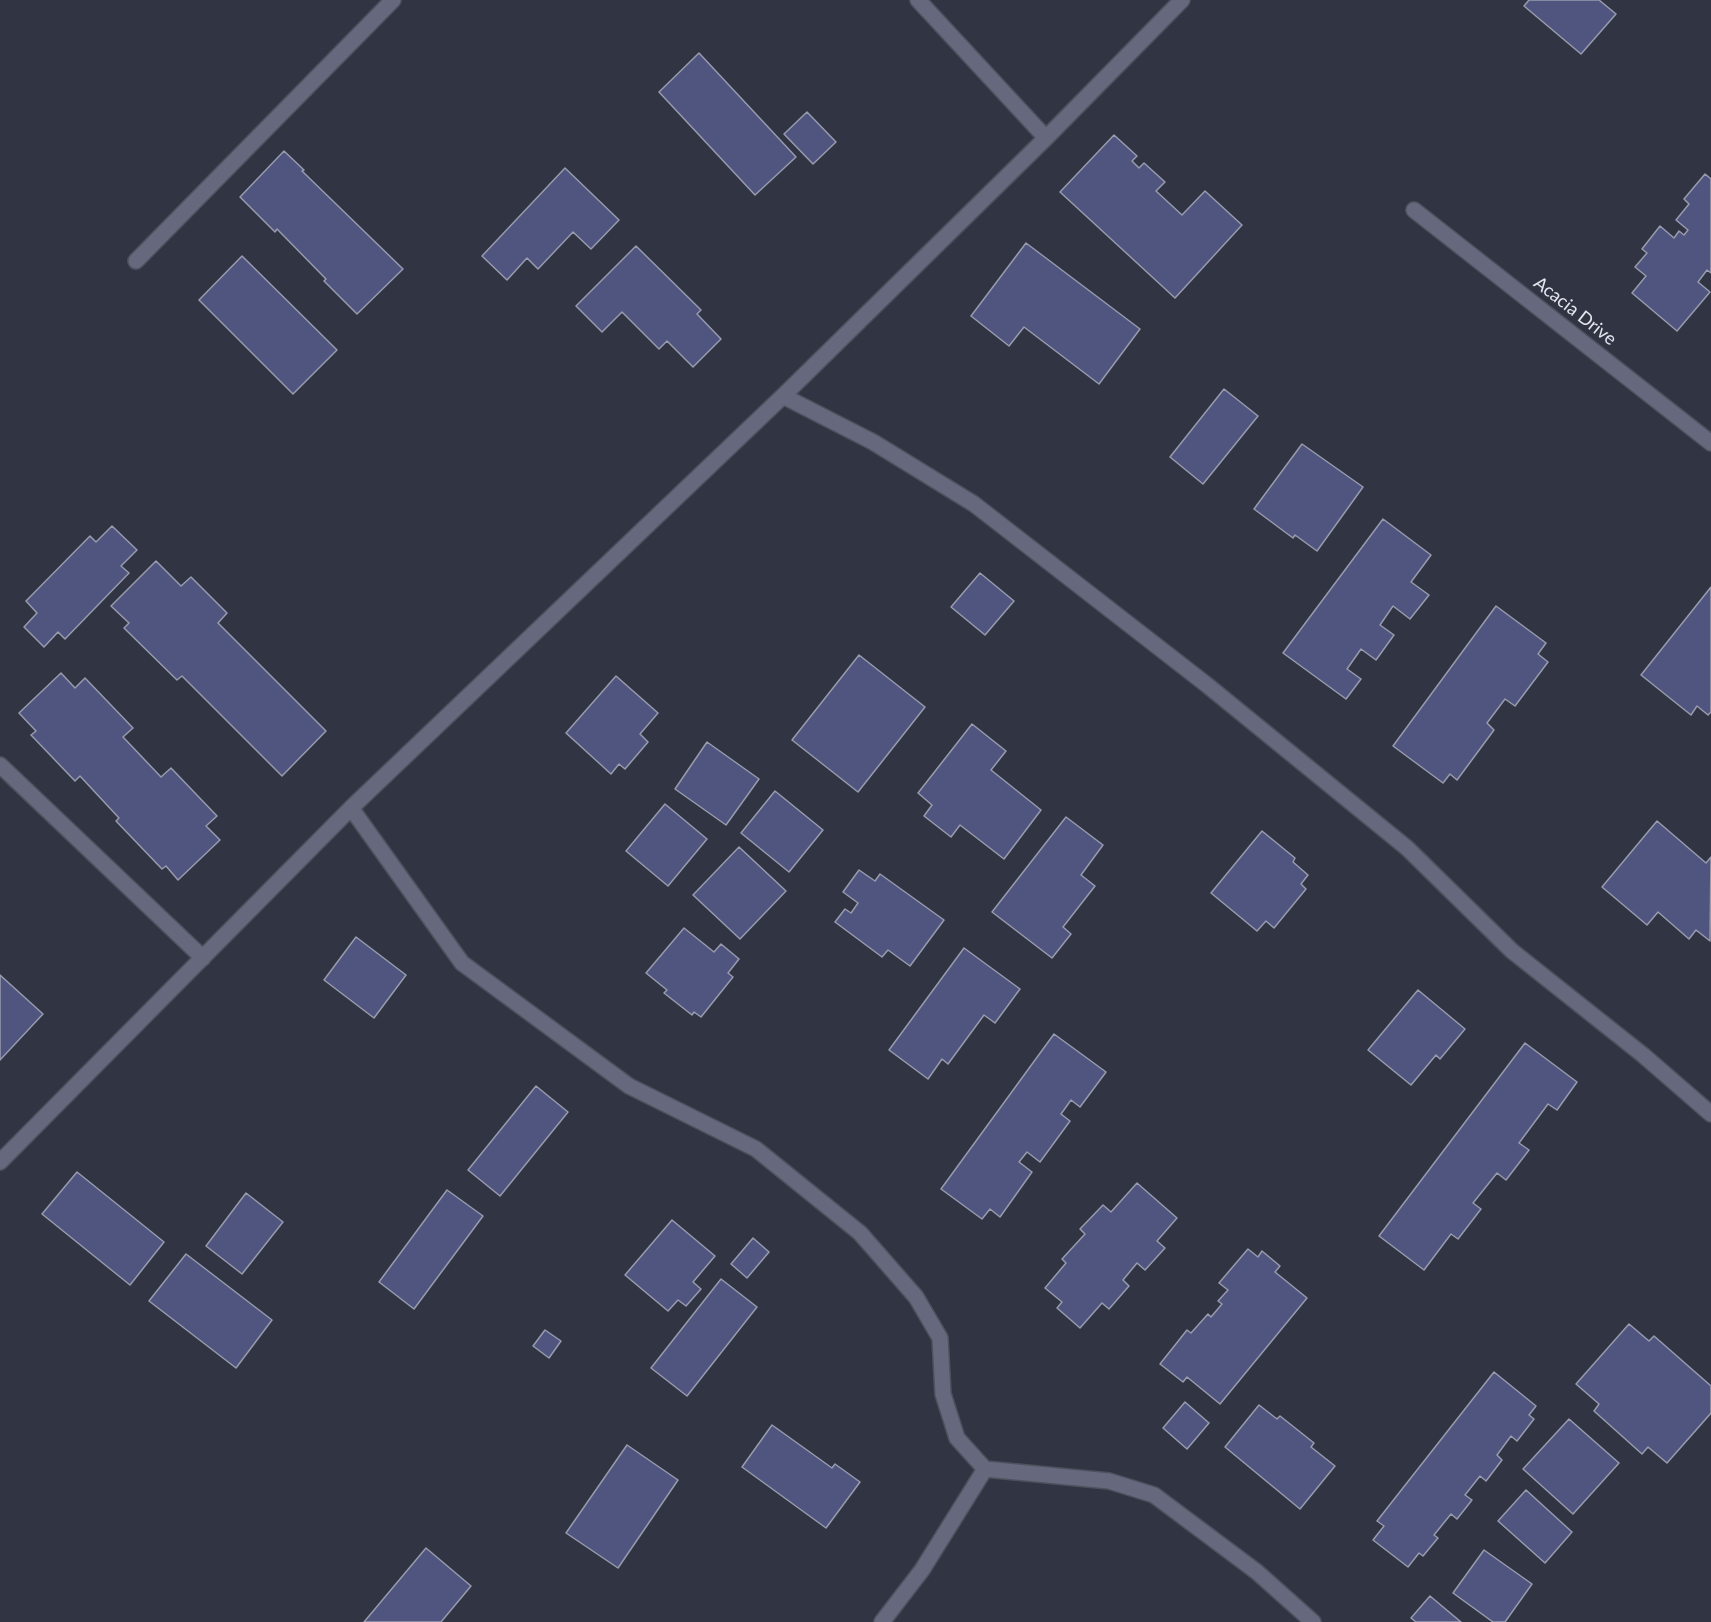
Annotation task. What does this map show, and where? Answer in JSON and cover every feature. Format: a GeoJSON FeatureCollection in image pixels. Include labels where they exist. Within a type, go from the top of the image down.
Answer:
{"type":"FeatureCollection","features":[{"type":"Feature","properties":{"kind":"street"},"geometry":{"type":"LineString","coordinates":[[136,261],[393,0]]}},
{"type":"Feature","properties":{"kind":"street"},"geometry":{"type":"LineString","coordinates":[[918,0],[1046,138]]}},
{"type":"Feature","properties":{"kind":"street"},"geometry":{"type":"LineString","coordinates":[[0,1162],[351,808],[783,396],[1046,138],[1182,0]]}},
{"type":"Feature","properties":{"kind":"street","name":"Acacia Drive"},"geometry":{"type":"LineString","coordinates":[[1414,210],[1711,442]]}},
{"type":"Feature","properties":{"kind":"street"},"geometry":{"type":"LineString","coordinates":[[783,396],[873,442],[974,504],[1207,685],[1407,848],[1512,951],[1643,1055],[1711,1114]]}},
{"type":"Feature","properties":{"kind":"street"},"geometry":{"type":"LineString","coordinates":[[0,765],[203,958]]}},
{"type":"Feature","properties":{"kind":"street"},"geometry":{"type":"LineString","coordinates":[[351,808],[462,963],[629,1086],[756,1149],[860,1233],[916,1297],[940,1338],[943,1394],[957,1438],[985,1469],[1109,1481],[1154,1495],[1257,1572],[1313,1622]]}},
{"type":"Feature","properties":{"kind":"street"},"geometry":{"type":"LineString","coordinates":[[882,1622],[922,1570],[985,1469]]}},
{"type":"Feature","properties":{"kind":"building"},"geometry":{"type":"Polygon","coordinates":[[[1529,0],[1599,0],[1616,14],[1581,54],[1524,6],[1529,0]]]}},
{"type":"Feature","properties":{"kind":"building"},"geometry":{"type":"Polygon","coordinates":[[[699,53],[796,157],[755,195],[659,92],[699,53]]]}},
{"type":"Feature","properties":{"kind":"building"},"geometry":{"type":"Polygon","coordinates":[[[807,112],[836,142],[813,164],[784,134],[807,112]]]}},
{"type":"Feature","properties":{"kind":"building"},"geometry":{"type":"Polygon","coordinates":[[[1114,135],[1137,156],[1132,161],[1139,168],[1144,163],[1165,182],[1156,191],[1182,215],[1205,191],[1242,225],[1175,298],[1060,192],[1114,135]]]}},
{"type":"Feature","properties":{"kind":"building"},"geometry":{"type":"Polygon","coordinates":[[[284,151],[403,269],[357,314],[277,229],[275,232],[240,197],[284,151]]]}},
{"type":"Feature","properties":{"kind":"building"},"geometry":{"type":"Polygon","coordinates":[[[565,168],[619,220],[591,249],[573,232],[538,269],[527,258],[507,280],[482,256],[565,168]]]}},
{"type":"Feature","properties":{"kind":"building"},"geometry":{"type":"Polygon","coordinates":[[[1705,174],[1711,179],[1711,273],[1707,270],[1698,282],[1710,292],[1677,331],[1632,293],[1646,276],[1635,267],[1647,253],[1642,249],[1660,226],[1674,238],[1679,231],[1684,235],[1688,230],[1676,220],[1689,204],[1684,199],[1705,174]]]}},
{"type":"Feature","properties":{"kind":"building"},"geometry":{"type":"Polygon","coordinates":[[[1026,243],[1140,329],[1099,384],[1024,327],[1009,346],[971,316],[1026,243]]]}},
{"type":"Feature","properties":{"kind":"building"},"geometry":{"type":"Polygon","coordinates":[[[636,246],[701,310],[697,314],[721,339],[693,367],[667,341],[659,349],[622,312],[602,332],[576,306],[636,246]]]}},
{"type":"Feature","properties":{"kind":"building"},"geometry":{"type":"Polygon","coordinates":[[[242,256],[337,350],[293,394],[199,300],[242,256]]]}},
{"type":"Feature","properties":{"kind":"building"},"geometry":{"type":"Polygon","coordinates":[[[1224,389],[1258,416],[1203,484],[1170,457],[1224,389]]]}},
{"type":"Feature","properties":{"kind":"building"},"geometry":{"type":"Polygon","coordinates":[[[1302,444],[1363,487],[1317,551],[1295,535],[1293,538],[1254,509],[1302,444]]]}},
{"type":"Feature","properties":{"kind":"building"},"geometry":{"type":"Polygon","coordinates":[[[1383,519],[1431,555],[1411,582],[1429,595],[1410,619],[1393,606],[1380,625],[1394,635],[1376,660],[1361,649],[1347,669],[1361,679],[1346,699],[1283,653],[1383,519]]]}},
{"type":"Feature","properties":{"kind":"building"},"geometry":{"type":"Polygon","coordinates":[[[112,526],[137,550],[121,566],[129,573],[65,639],[58,632],[44,647],[24,627],[37,613],[26,601],[90,536],[96,542],[112,526]]]}},
{"type":"Feature","properties":{"kind":"building"},"geometry":{"type":"Polygon","coordinates":[[[156,561],[181,586],[191,577],[227,613],[218,623],[326,731],[282,776],[182,676],[177,680],[124,628],[129,623],[111,606],[156,561]]]}},
{"type":"Feature","properties":{"kind":"building"},"geometry":{"type":"Polygon","coordinates":[[[980,573],[1014,601],[985,635],[951,607],[980,573]]]}},
{"type":"Feature","properties":{"kind":"building"},"geometry":{"type":"Polygon","coordinates":[[[1711,587],[1711,712],[1708,715],[1697,706],[1691,715],[1641,675],[1711,587]]]}},
{"type":"Feature","properties":{"kind":"building"},"geometry":{"type":"Polygon","coordinates":[[[1496,606],[1546,643],[1538,654],[1548,662],[1515,706],[1505,699],[1487,723],[1494,730],[1457,780],[1450,774],[1443,783],[1393,746],[1496,606]]]}},
{"type":"Feature","properties":{"kind":"building"},"geometry":{"type":"Polygon","coordinates":[[[859,655],[925,707],[858,792],[792,740],[859,655]]]}},
{"type":"Feature","properties":{"kind":"building"},"geometry":{"type":"Polygon","coordinates":[[[61,673],[75,688],[85,678],[133,728],[123,737],[161,777],[171,768],[217,816],[206,826],[220,840],[178,880],[166,866],[162,869],[116,821],[119,818],[80,776],[75,781],[31,735],[36,731],[19,713],[61,673]]]}},
{"type":"Feature","properties":{"kind":"building"},"geometry":{"type":"Polygon","coordinates":[[[616,676],[658,713],[640,734],[648,742],[625,769],[619,764],[611,774],[566,733],[616,676]]]}},
{"type":"Feature","properties":{"kind":"building"},"geometry":{"type":"Polygon","coordinates":[[[972,724],[1006,751],[991,770],[1041,810],[1004,859],[960,825],[951,837],[924,816],[932,805],[918,793],[972,724]]]}},
{"type":"Feature","properties":{"kind":"building"},"geometry":{"type":"Polygon","coordinates":[[[707,742],[759,779],[726,825],[675,789],[707,742]]]}},
{"type":"Feature","properties":{"kind":"building"},"geometry":{"type":"Polygon","coordinates":[[[775,791],[823,830],[789,872],[741,833],[775,791]]]}},
{"type":"Feature","properties":{"kind":"building"},"geometry":{"type":"Polygon","coordinates":[[[665,804],[707,839],[668,886],[626,851],[665,804]]]}},
{"type":"Feature","properties":{"kind":"building"},"geometry":{"type":"Polygon","coordinates":[[[1066,817],[1103,845],[1081,875],[1095,886],[1063,927],[1071,934],[1052,958],[992,912],[1066,817]]]}},
{"type":"Feature","properties":{"kind":"building"},"geometry":{"type":"Polygon","coordinates":[[[1657,821],[1706,863],[1711,857],[1710,941],[1696,930],[1689,939],[1658,912],[1647,925],[1602,887],[1657,821]]]}},
{"type":"Feature","properties":{"kind":"building"},"geometry":{"type":"Polygon","coordinates":[[[1262,831],[1295,858],[1293,862],[1308,875],[1301,884],[1306,889],[1274,928],[1266,921],[1257,931],[1211,893],[1262,831]]]}},
{"type":"Feature","properties":{"kind":"building"},"geometry":{"type":"Polygon","coordinates":[[[739,847],[786,891],[740,939],[693,895],[739,847]]]}},
{"type":"Feature","properties":{"kind":"building"},"geometry":{"type":"Polygon","coordinates":[[[859,870],[875,881],[880,874],[944,920],[910,966],[888,950],[882,957],[835,922],[845,909],[851,913],[858,903],[843,892],[859,870]]]}},
{"type":"Feature","properties":{"kind":"building"},"geometry":{"type":"Polygon","coordinates":[[[684,928],[714,952],[721,944],[739,959],[728,973],[733,977],[701,1017],[694,1012],[692,1015],[664,993],[667,990],[646,973],[684,928]]]}},
{"type":"Feature","properties":{"kind":"building"},"geometry":{"type":"Polygon","coordinates":[[[356,937],[406,975],[374,1018],[324,980],[356,937]]]}},
{"type":"Feature","properties":{"kind":"building"},"geometry":{"type":"Polygon","coordinates":[[[964,948],[1020,989],[995,1023],[984,1015],[948,1064],[942,1059],[928,1079],[889,1050],[964,948]]]}},
{"type":"Feature","properties":{"kind":"building"},"geometry":{"type":"Polygon","coordinates":[[[0,975],[43,1014],[0,1060],[0,975]]]}},
{"type":"Feature","properties":{"kind":"building"},"geometry":{"type":"Polygon","coordinates":[[[1418,990],[1465,1029],[1440,1059],[1436,1055],[1411,1085],[1368,1050],[1418,990]]]}},
{"type":"Feature","properties":{"kind":"building"},"geometry":{"type":"Polygon","coordinates":[[[1054,1034],[1106,1072],[1080,1107],[1071,1100],[1061,1114],[1070,1121],[1040,1162],[1027,1152],[1019,1162],[1032,1172],[1000,1217],[990,1209],[982,1219],[941,1189],[1054,1034]]]}},
{"type":"Feature","properties":{"kind":"building"},"geometry":{"type":"Polygon","coordinates":[[[1525,1043],[1577,1082],[1557,1110],[1548,1104],[1519,1143],[1529,1150],[1506,1180],[1497,1173],[1473,1203],[1481,1209],[1458,1239],[1451,1234],[1424,1270],[1379,1236],[1525,1043]]]}},
{"type":"Feature","properties":{"kind":"building"},"geometry":{"type":"Polygon","coordinates":[[[536,1086],[568,1112],[500,1196],[468,1170],[536,1086]]]}},
{"type":"Feature","properties":{"kind":"building"},"geometry":{"type":"Polygon","coordinates":[[[77,1172],[164,1242],[130,1285],[42,1214],[77,1172]]]}},
{"type":"Feature","properties":{"kind":"building"},"geometry":{"type":"Polygon","coordinates":[[[1137,1183],[1177,1218],[1157,1241],[1165,1248],[1145,1270],[1137,1263],[1123,1280],[1129,1286],[1109,1309],[1102,1303],[1080,1328],[1057,1308],[1062,1302],[1045,1288],[1066,1263],[1062,1259],[1085,1234],[1080,1229],[1103,1205],[1111,1212],[1137,1183]]]}},
{"type":"Feature","properties":{"kind":"building"},"geometry":{"type":"Polygon","coordinates":[[[447,1190],[483,1216],[414,1309],[379,1282],[447,1190]]]}},
{"type":"Feature","properties":{"kind":"building"},"geometry":{"type":"Polygon","coordinates":[[[246,1193],[283,1222],[242,1274],[206,1246],[246,1193]]]}},
{"type":"Feature","properties":{"kind":"building"},"geometry":{"type":"Polygon","coordinates":[[[672,1220],[715,1256],[693,1282],[701,1289],[686,1306],[678,1300],[668,1311],[625,1275],[672,1220]]]}},
{"type":"Feature","properties":{"kind":"building"},"geometry":{"type":"Polygon","coordinates":[[[753,1238],[769,1252],[747,1278],[731,1264],[753,1238]]]}},
{"type":"Feature","properties":{"kind":"building"},"geometry":{"type":"Polygon","coordinates":[[[1248,1249],[1258,1257],[1262,1251],[1280,1266],[1275,1272],[1307,1298],[1220,1404],[1187,1377],[1183,1382],[1160,1364],[1187,1330],[1191,1333],[1208,1314],[1211,1317],[1222,1304],[1218,1301],[1228,1290],[1219,1283],[1248,1249]]]}},
{"type":"Feature","properties":{"kind":"building"},"geometry":{"type":"Polygon","coordinates":[[[186,1254],[272,1320],[236,1368],[149,1301],[186,1254]]]}},
{"type":"Feature","properties":{"kind":"building"},"geometry":{"type":"Polygon","coordinates":[[[721,1279],[757,1307],[687,1396],[651,1368],[721,1279]]]}},
{"type":"Feature","properties":{"kind":"building"},"geometry":{"type":"Polygon","coordinates":[[[1629,1324],[1649,1341],[1654,1336],[1711,1386],[1711,1413],[1667,1463],[1648,1447],[1642,1454],[1594,1411],[1599,1404],[1576,1384],[1629,1324]]]}},
{"type":"Feature","properties":{"kind":"building"},"geometry":{"type":"Polygon","coordinates":[[[545,1330],[561,1341],[549,1358],[533,1346],[545,1330]]]}},
{"type":"Feature","properties":{"kind":"building"},"geometry":{"type":"Polygon","coordinates":[[[1494,1372],[1536,1406],[1529,1415],[1534,1419],[1517,1441],[1511,1436],[1497,1455],[1502,1460],[1486,1481],[1480,1476],[1465,1495],[1472,1500],[1457,1519],[1451,1514],[1434,1535],[1438,1538],[1423,1556],[1419,1553],[1408,1567],[1373,1540],[1384,1526],[1377,1521],[1494,1372]]]}},
{"type":"Feature","properties":{"kind":"building"},"geometry":{"type":"Polygon","coordinates":[[[1185,1402],[1209,1423],[1187,1449],[1163,1428],[1185,1402]]]}},
{"type":"Feature","properties":{"kind":"building"},"geometry":{"type":"Polygon","coordinates":[[[1259,1405],[1277,1419],[1280,1416],[1314,1443],[1311,1447],[1335,1466],[1300,1509],[1225,1447],[1259,1405]]]}},
{"type":"Feature","properties":{"kind":"building"},"geometry":{"type":"Polygon","coordinates":[[[1569,1419],[1619,1463],[1573,1514],[1523,1469],[1569,1419]]]}},
{"type":"Feature","properties":{"kind":"building"},"geometry":{"type":"Polygon","coordinates":[[[772,1425],[832,1468],[835,1464],[860,1482],[826,1528],[742,1467],[772,1425]]]}},
{"type":"Feature","properties":{"kind":"building"},"geometry":{"type":"Polygon","coordinates":[[[627,1445],[678,1480],[618,1568],[566,1533],[627,1445]]]}},
{"type":"Feature","properties":{"kind":"building"},"geometry":{"type":"Polygon","coordinates":[[[1526,1490],[1572,1532],[1545,1563],[1498,1521],[1526,1490]]]}},
{"type":"Feature","properties":{"kind":"building"},"geometry":{"type":"Polygon","coordinates":[[[426,1548],[471,1586],[441,1622],[364,1622],[426,1548]]]}},
{"type":"Feature","properties":{"kind":"building"},"geometry":{"type":"Polygon","coordinates":[[[1484,1550],[1532,1584],[1505,1622],[1493,1622],[1453,1593],[1484,1550]]]}},
{"type":"Feature","properties":{"kind":"building"},"geometry":{"type":"Polygon","coordinates":[[[1430,1596],[1461,1622],[1416,1622],[1411,1618],[1430,1596]]]}}]}
